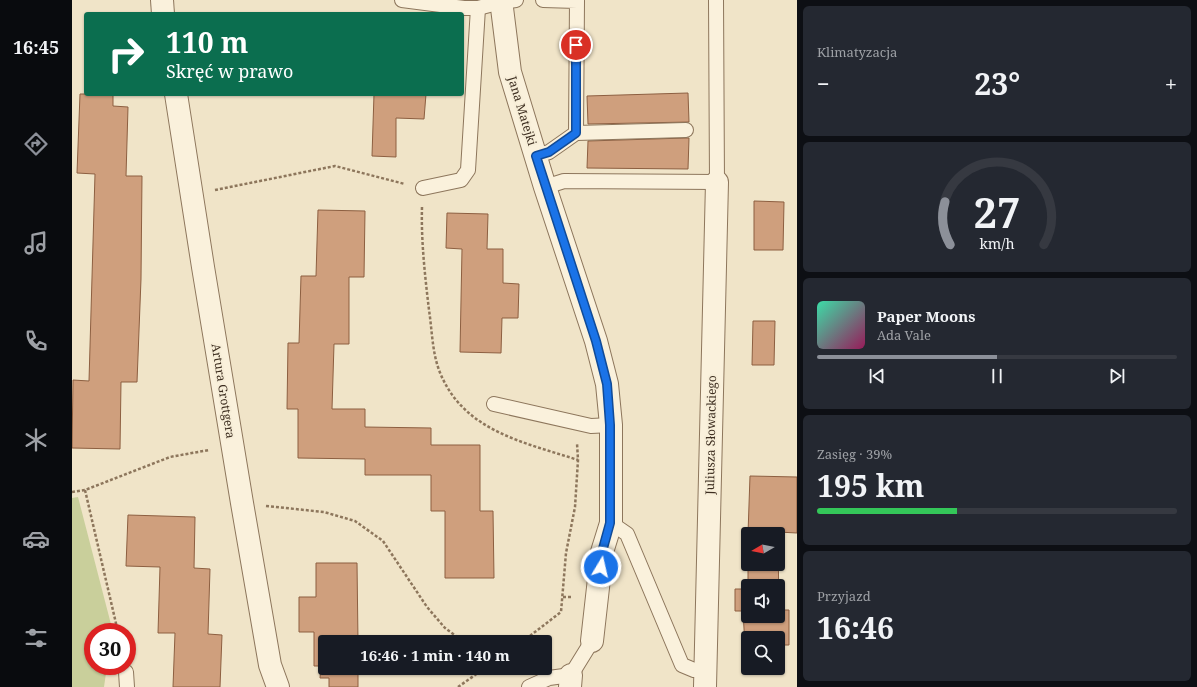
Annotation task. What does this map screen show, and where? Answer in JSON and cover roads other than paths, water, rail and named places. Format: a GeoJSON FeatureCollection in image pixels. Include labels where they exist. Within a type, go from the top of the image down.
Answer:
{"type":"FeatureCollection","features":[{"type":"Feature","properties":{"kind":"street"},"geometry":{"type":"LineString","coordinates":[[162,0],[163,12]]}},
{"type":"Feature","properties":{"kind":"street","name":"Jana Matejki"},"geometry":{"type":"LineString","coordinates":[[506,0],[510,72],[545,187],[596,341],[607,384],[610,425],[610,523],[602,552],[592,641]]}},
{"type":"Feature","properties":{"kind":"street","name":"Artura Grottgera"},"geometry":{"type":"LineString","coordinates":[[176,96],[232,446],[270,665],[278,687]]}},
{"type":"Feature","properties":{"kind":"street","name":"Juliusza Słowackiego"},"geometry":{"type":"LineString","coordinates":[[706,678],[717,182]]}},
{"type":"Feature","properties":{"kind":"lane"},"geometry":{"type":"LineString","coordinates":[[402,0],[464,8],[478,8],[506,0]]}},
{"type":"Feature","properties":{"kind":"lane"},"geometry":{"type":"LineString","coordinates":[[543,0],[577,1],[576,133]]}},
{"type":"Feature","properties":{"kind":"lane"},"geometry":{"type":"LineString","coordinates":[[545,187],[564,181],[717,182],[716,0]]}},
{"type":"Feature","properties":{"kind":"lane"},"geometry":{"type":"LineString","coordinates":[[423,188],[462,180],[468,170],[478,8]]}},
{"type":"Feature","properties":{"kind":"lane"},"geometry":{"type":"LineString","coordinates":[[536,156],[549,152],[576,133],[686,130]]}},
{"type":"Feature","properties":{"kind":"lane"},"geometry":{"type":"LineString","coordinates":[[494,404],[591,426],[610,425]]}},
{"type":"Feature","properties":{"kind":"lane"},"geometry":{"type":"LineString","coordinates":[[610,523],[627,534],[682,665],[694,670],[706,678]]}},
{"type":"Feature","properties":{"kind":"lane"},"geometry":{"type":"LineString","coordinates":[[529,687],[549,678],[571,681],[592,641]]}},
{"type":"Feature","properties":{"kind":"lane"},"geometry":{"type":"LineString","coordinates":[[126,675],[127,687]]}}]}
